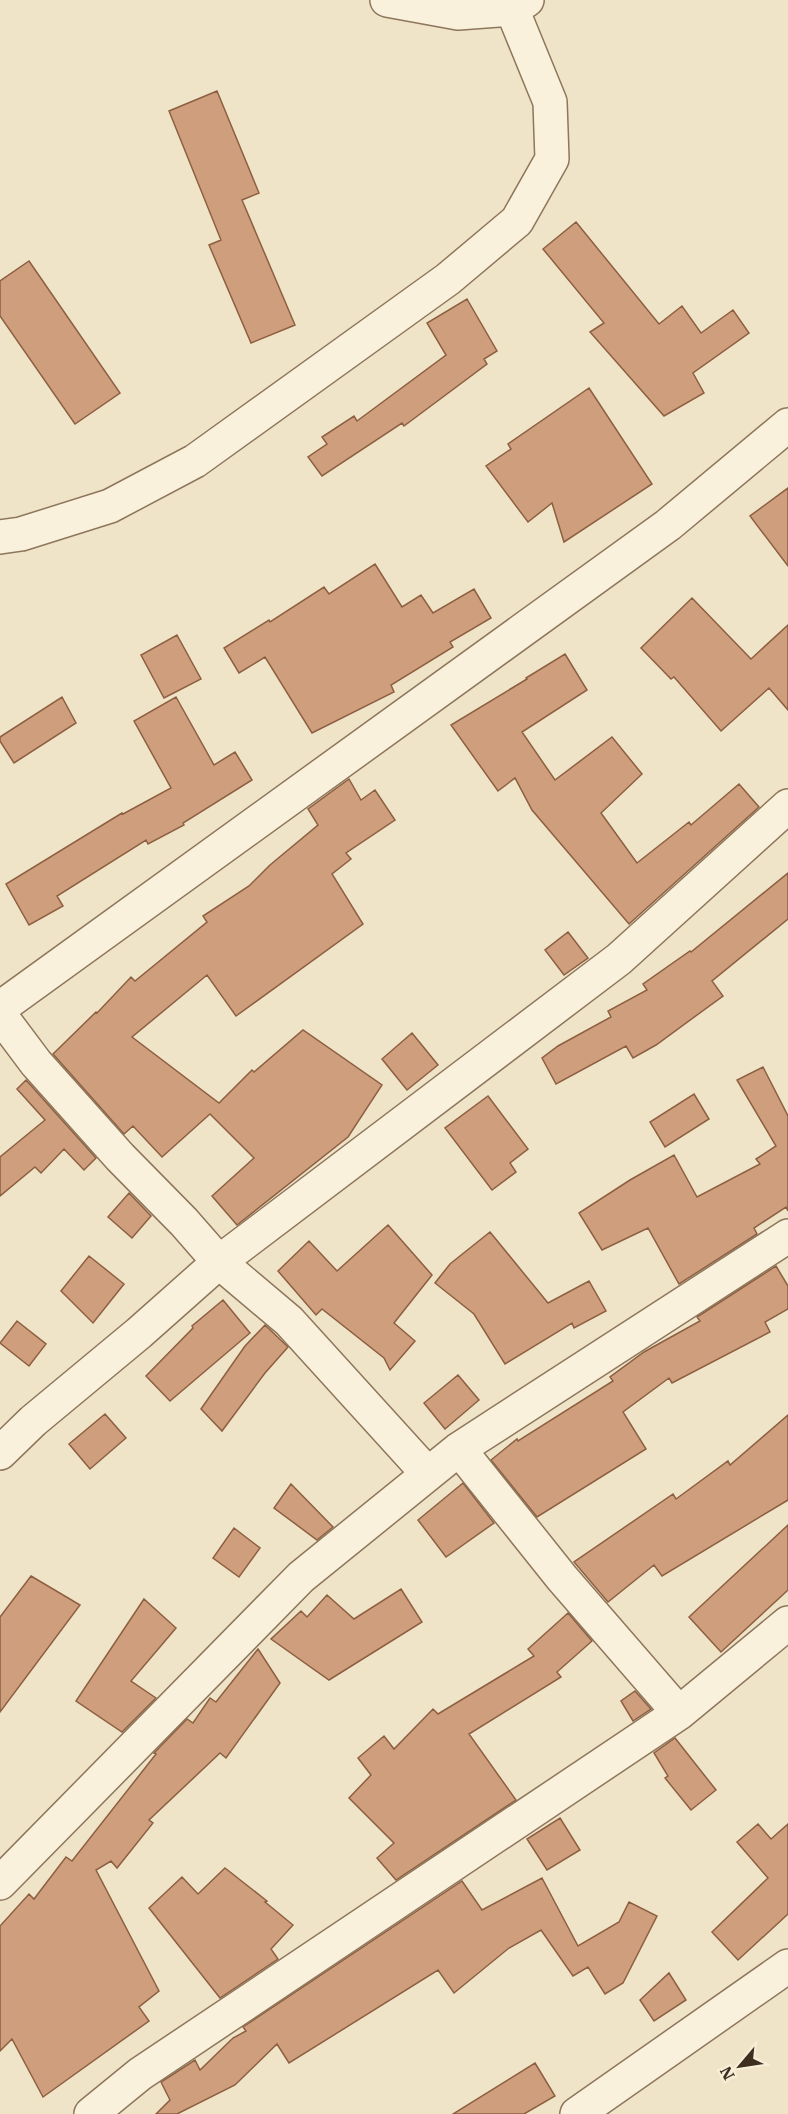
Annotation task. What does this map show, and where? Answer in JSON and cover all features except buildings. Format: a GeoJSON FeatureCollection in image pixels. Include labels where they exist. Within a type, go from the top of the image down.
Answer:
{"type":"FeatureCollection","features":[{"type":"Feature","properties":{"kind":"street"},"geometry":{"type":"LineString","coordinates":[[0,537],[21,534],[110,506],[195,461],[448,279],[517,221],[552,159],[550,102],[518,3],[458,14],[387,0]]}},
{"type":"Feature","properties":{"kind":"street"},"geometry":{"type":"LineString","coordinates":[[0,1008],[668,525],[788,425]]}},
{"type":"Feature","properties":{"kind":"street"},"geometry":{"type":"LineString","coordinates":[[0,1454],[33,1420],[139,1333],[219,1262],[619,959],[788,806]]}},
{"type":"Feature","properties":{"kind":"street"},"geometry":{"type":"LineString","coordinates":[[0,1015],[36,1063],[120,1157],[184,1222],[219,1262],[289,1321],[428,1474]]}},
{"type":"Feature","properties":{"kind":"street"},"geometry":{"type":"LineString","coordinates":[[0,1883],[301,1577],[459,1449],[788,1236]]}},
{"type":"Feature","properties":{"kind":"street"},"geometry":{"type":"LineString","coordinates":[[459,1449],[562,1578],[679,1713]]}},
{"type":"Feature","properties":{"kind":"street"},"geometry":{"type":"LineString","coordinates":[[91,2114],[150,2068],[679,1713],[788,1623]]}},
{"type":"Feature","properties":{"kind":"street"},"geometry":{"type":"LineString","coordinates":[[577,2114],[788,1966]]}}]}
